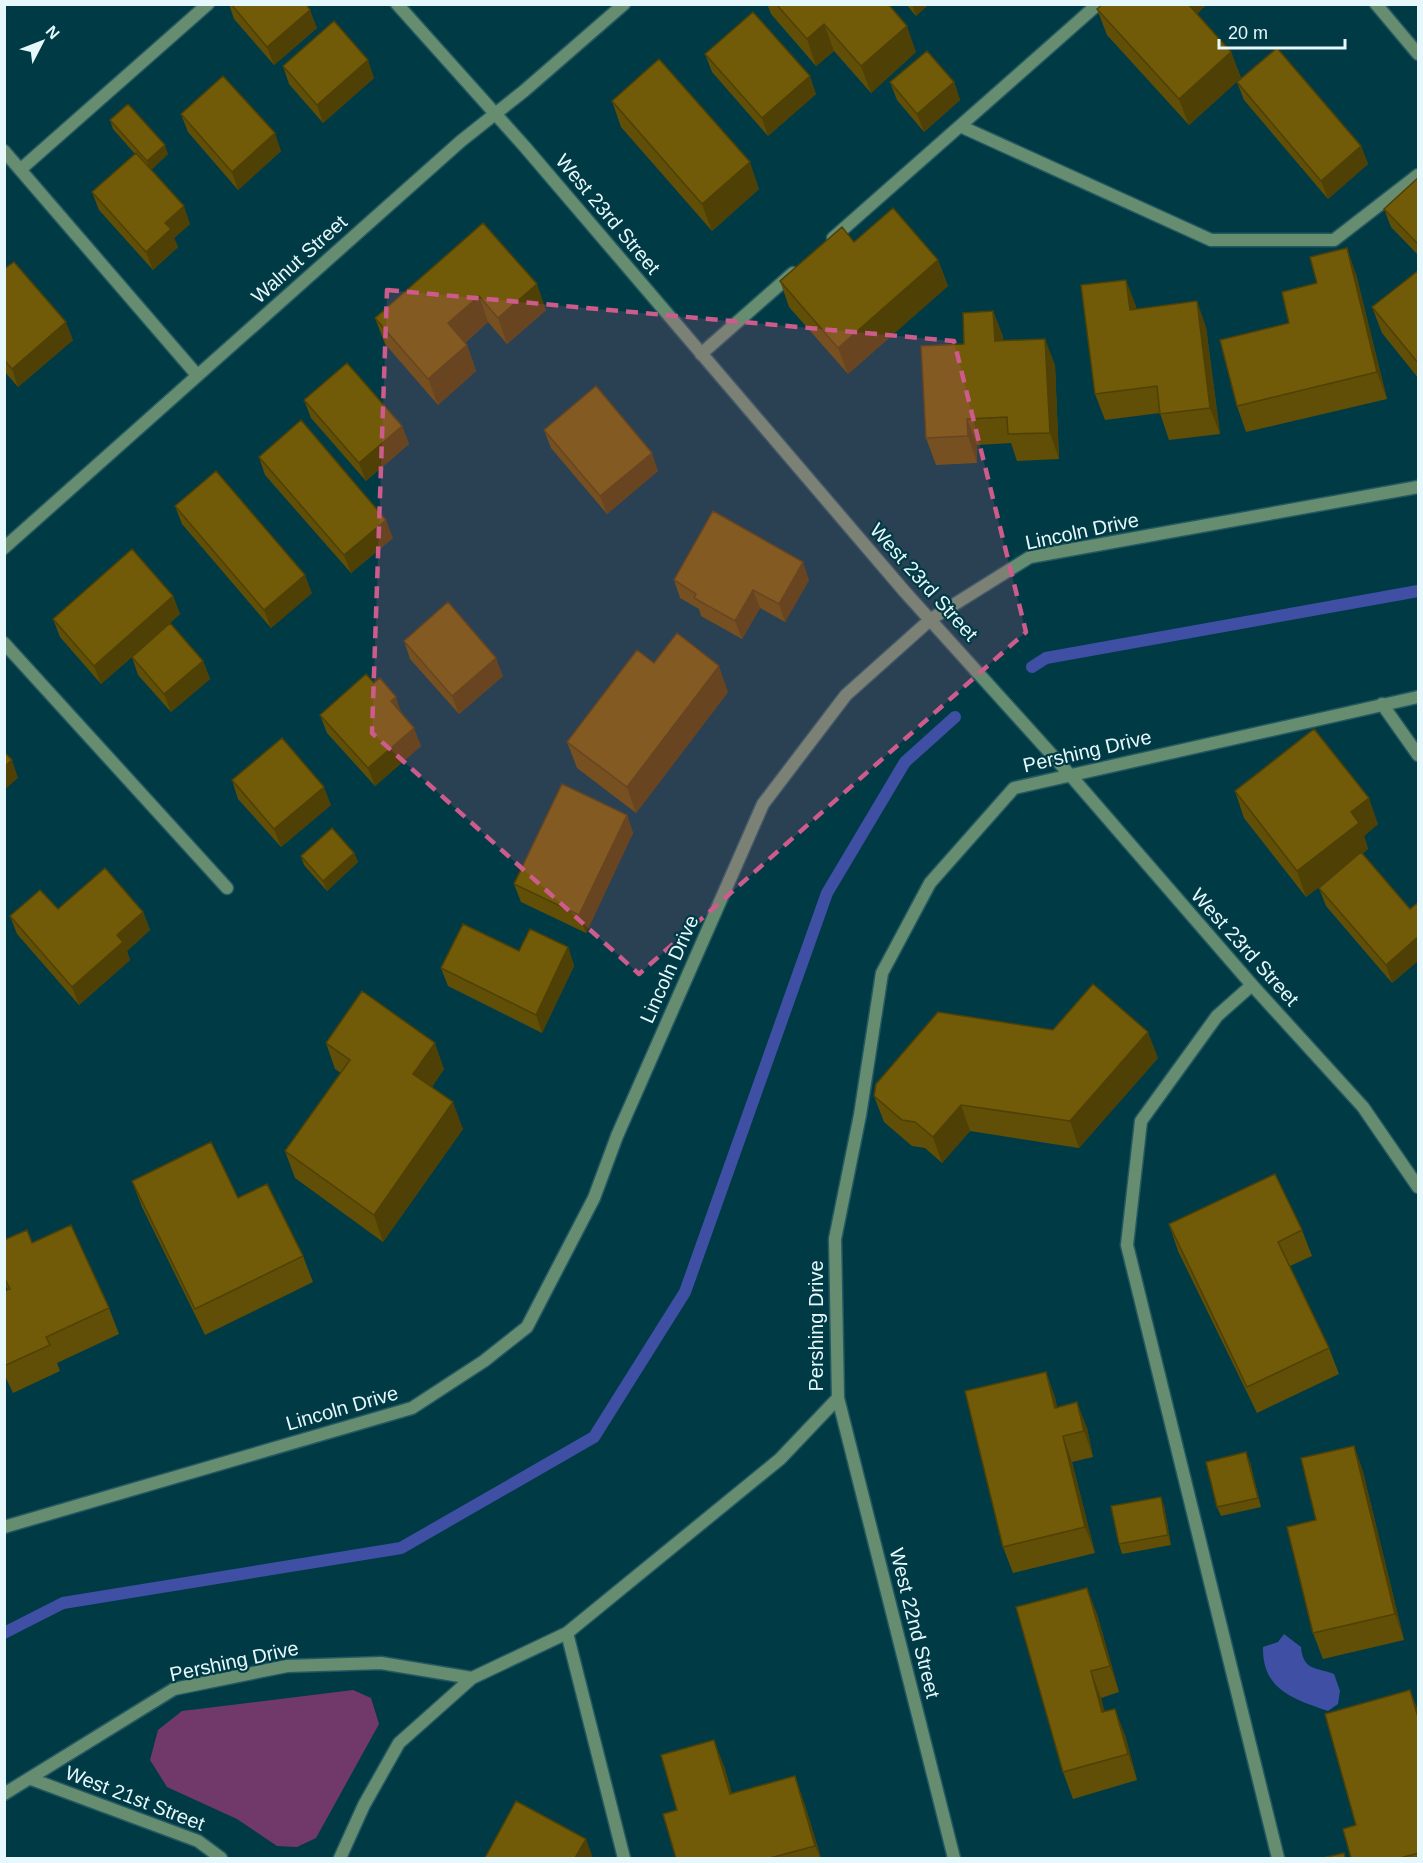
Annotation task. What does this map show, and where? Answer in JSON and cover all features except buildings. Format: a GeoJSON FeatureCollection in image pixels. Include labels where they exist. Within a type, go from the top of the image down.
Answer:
{"type":"FeatureCollection","features":[{"type":"Feature","properties":{"kind":"street"},"geometry":{"type":"LineString","coordinates":[[21,169],[208,4]]}},
{"type":"Feature","properties":{"kind":"street","name":"West 23rd Street"},"geometry":{"type":"LineString","coordinates":[[397,4],[525,147],[905,592],[1071,776],[1252,985],[1363,1107],[1419,1187]]}},
{"type":"Feature","properties":{"kind":"street","name":"Walnut Street"},"geometry":{"type":"LineString","coordinates":[[4,548],[460,141],[524,91],[624,4]]}},
{"type":"Feature","properties":{"kind":"street"},"geometry":{"type":"LineString","coordinates":[[820,249],[1098,4]]}},
{"type":"Feature","properties":{"kind":"street"},"geometry":{"type":"LineString","coordinates":[[1376,4],[1419,54]]}},
{"type":"Feature","properties":{"kind":"street"},"geometry":{"type":"LineString","coordinates":[[960,126],[1211,240],[1334,240],[1419,175]]}},
{"type":"Feature","properties":{"kind":"street"},"geometry":{"type":"LineString","coordinates":[[4,151],[197,375]]}},
{"type":"Feature","properties":{"kind":"street"},"geometry":{"type":"LineString","coordinates":[[701,354],[802,265]]}},
{"type":"Feature","properties":{"kind":"street","name":"Lincoln Drive"},"geometry":{"type":"LineString","coordinates":[[4,1527],[412,1408],[484,1361],[526,1327],[594,1198],[617,1136],[763,804],[846,695],[931,619],[1030,557],[1419,488]]}},
{"type":"Feature","properties":{"kind":"street"},"geometry":{"type":"LineString","coordinates":[[4,644],[227,888]]}},
{"type":"Feature","properties":{"kind":"street","name":"Pershing Drive"},"geometry":{"type":"LineString","coordinates":[[4,1794],[174,1689],[287,1666],[381,1663],[472,1678],[567,1633],[780,1459],[838,1398],[835,1239],[860,1115],[882,973],[930,883],[1014,788],[1419,697]]}},
{"type":"Feature","properties":{"kind":"street"},"geometry":{"type":"LineString","coordinates":[[1382,704],[1419,755]]}},
{"type":"Feature","properties":{"kind":"street"},"geometry":{"type":"LineString","coordinates":[[1252,985],[1217,1016],[1141,1121],[1127,1245],[1278,1858]]}},
{"type":"Feature","properties":{"kind":"street","name":"West 22nd Street"},"geometry":{"type":"LineString","coordinates":[[838,1398],[954,1858]]}},
{"type":"Feature","properties":{"kind":"street"},"geometry":{"type":"LineString","coordinates":[[567,1633],[624,1858]]}},
{"type":"Feature","properties":{"kind":"street"},"geometry":{"type":"LineString","coordinates":[[340,1858],[364,1805],[399,1743],[472,1678]]}},
{"type":"Feature","properties":{"kind":"street","name":"West 21st Street"},"geometry":{"type":"LineString","coordinates":[[31,1779],[198,1841],[222,1858]]}},
{"type":"Feature","properties":{"kind":"highlighted area"},"geometry":{"type":"Polygon","coordinates":[[[387,290],[954,341],[1026,632],[639,974],[372,733],[387,290]]]}},
{"type":"Feature","properties":{"kind":"shaded area"},"geometry":{"type":"Polygon","coordinates":[[[353,1690],[371,1698],[379,1724],[316,1838],[297,1847],[277,1846],[237,1819],[167,1787],[150,1760],[158,1730],[182,1711],[353,1690]]]}},
{"type":"Feature","properties":{"kind":"water"},"geometry":{"type":"Polygon","coordinates":[[[1284,1634],[1301,1647],[1304,1660],[1308,1664],[1334,1674],[1340,1691],[1338,1704],[1328,1711],[1282,1691],[1268,1673],[1264,1662],[1263,1647],[1278,1642],[1284,1634]]]}},
{"type":"Feature","properties":{"kind":"waterway"},"geometry":{"type":"LineString","coordinates":[[1032,667],[1046,658],[1418,591]]}},
{"type":"Feature","properties":{"kind":"waterway"},"geometry":{"type":"LineString","coordinates":[[4,1633],[63,1603],[401,1548],[594,1437],[685,1292],[827,893],[905,762],[955,717]]}}]}
